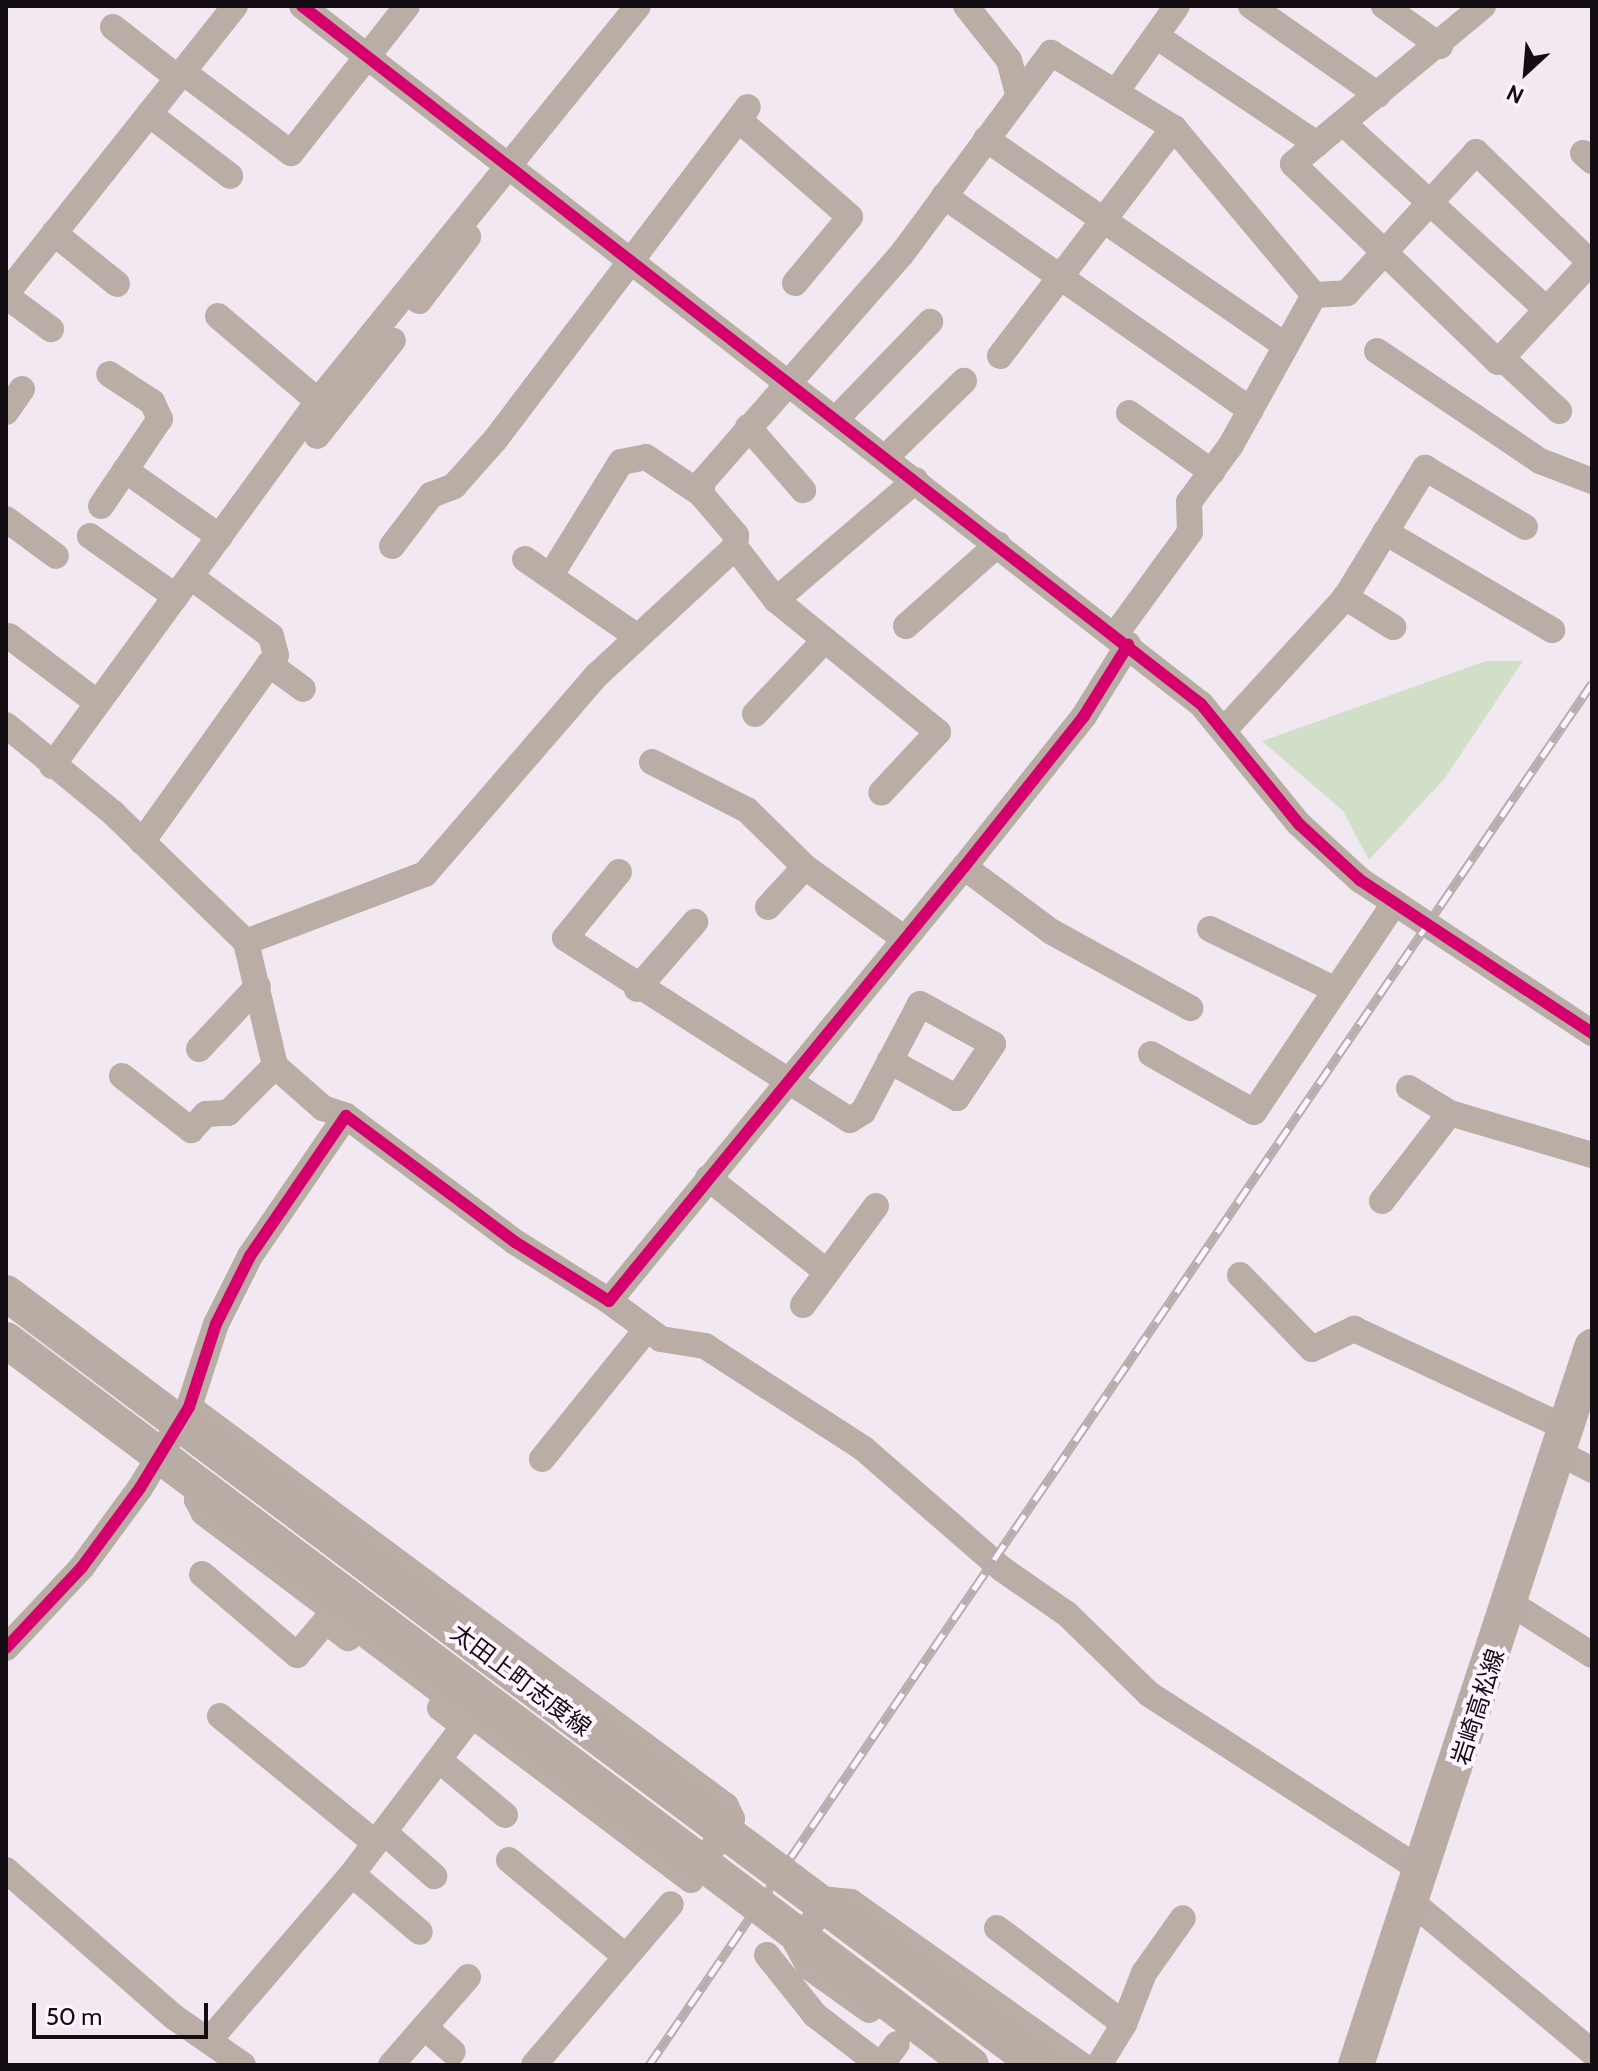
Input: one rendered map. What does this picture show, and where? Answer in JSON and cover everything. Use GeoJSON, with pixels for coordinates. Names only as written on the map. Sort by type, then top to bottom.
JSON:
{"type":"FeatureCollection","features":[{"type":"Feature","properties":{"kind":"main road","name":"太田上町志度線"},"geometry":{"type":"LineString","coordinates":[[6,1293],[176,1428],[491,1657],[1038,2065]]}},
{"type":"Feature","properties":{"kind":"main road","name":"太田上町志度線"},"geometry":{"type":"LineString","coordinates":[[6,1340],[176,1428],[202,1487],[954,2060]]}},
{"type":"Feature","properties":{"kind":"main road","name":"岩崎高松線"},"geometry":{"type":"LineString","coordinates":[[1356,2065],[1512,1604],[1574,1451],[1592,1347]]}},
{"type":"Feature","properties":{"kind":"street"},"geometry":{"type":"LineString","coordinates":[[51,329],[6,295],[235,6]]}},
{"type":"Feature","properties":{"kind":"street"},"geometry":{"type":"LineString","coordinates":[[302,6],[1121,640],[1225,729],[1299,824],[1394,904],[1592,1033]]}},
{"type":"Feature","properties":{"kind":"street"},"geometry":{"type":"LineString","coordinates":[[113,27],[291,153],[407,6]]}},
{"type":"Feature","properties":{"kind":"street"},"geometry":{"type":"LineString","coordinates":[[317,436],[638,6]]}},
{"type":"Feature","properties":{"kind":"street"},"geometry":{"type":"LineString","coordinates":[[966,6],[1009,60],[1018,94]]}},
{"type":"Feature","properties":{"kind":"street"},"geometry":{"type":"LineString","coordinates":[[1116,92],[1177,6]]}},
{"type":"Feature","properties":{"kind":"street"},"geometry":{"type":"LineString","coordinates":[[1251,6],[1378,95]]}},
{"type":"Feature","properties":{"kind":"street"},"geometry":{"type":"LineString","coordinates":[[1384,6],[1440,46]]}},
{"type":"Feature","properties":{"kind":"street"},"geometry":{"type":"LineString","coordinates":[[1314,295],[1347,293],[1381,256],[1430,203],[1476,152],[1590,261],[1498,362],[1381,256],[1293,164],[1440,46],[1483,6]]}},
{"type":"Feature","properties":{"kind":"street"},"geometry":{"type":"LineString","coordinates":[[1156,36],[1317,144]]}},
{"type":"Feature","properties":{"kind":"street"},"geometry":{"type":"LineString","coordinates":[[701,494],[703,481],[944,196],[1051,53],[1174,128],[1314,295]]}},
{"type":"Feature","properties":{"kind":"street"},"geometry":{"type":"LineString","coordinates":[[149,114],[230,176]]}},
{"type":"Feature","properties":{"kind":"street"},"geometry":{"type":"LineString","coordinates":[[392,546],[431,495],[454,486],[495,440],[629,259],[744,114],[850,217],[795,283]]}},
{"type":"Feature","properties":{"kind":"street"},"geometry":{"type":"LineString","coordinates":[[1343,123],[1546,309]]}},
{"type":"Feature","properties":{"kind":"street"},"geometry":{"type":"LineString","coordinates":[[1000,356],[1063,279],[1174,128]]}},
{"type":"Feature","properties":{"kind":"street"},"geometry":{"type":"LineString","coordinates":[[986,139],[1286,346]]}},
{"type":"Feature","properties":{"kind":"street"},"geometry":{"type":"LineString","coordinates":[[52,766],[318,401],[514,172]]}},
{"type":"Feature","properties":{"kind":"street"},"geometry":{"type":"LineString","coordinates":[[944,196],[1251,410]]}},
{"type":"Feature","properties":{"kind":"street"},"geometry":{"type":"LineString","coordinates":[[54,233],[117,284]]}},
{"type":"Feature","properties":{"kind":"street"},"geometry":{"type":"LineString","coordinates":[[609,1301],[1084,716],[1121,640],[1190,532],[1189,502],[1251,410],[1314,295]]}},
{"type":"Feature","properties":{"kind":"street"},"geometry":{"type":"LineString","coordinates":[[218,316],[318,401]]}},
{"type":"Feature","properties":{"kind":"street"},"geometry":{"type":"LineString","coordinates":[[837,418],[930,322]]}},
{"type":"Feature","properties":{"kind":"street"},"geometry":{"type":"LineString","coordinates":[[1377,351],[1527,453],[1592,481]]}},
{"type":"Feature","properties":{"kind":"street"},"geometry":{"type":"LineString","coordinates":[[1502,358],[1559,411]]}},
{"type":"Feature","properties":{"kind":"street"},"geometry":{"type":"LineString","coordinates":[[101,506],[160,419],[152,402],[109,374]]}},
{"type":"Feature","properties":{"kind":"street"},"geometry":{"type":"LineString","coordinates":[[886,457],[964,381]]}},
{"type":"Feature","properties":{"kind":"street"},"geometry":{"type":"LineString","coordinates":[[9,422],[22,389]]}},
{"type":"Feature","properties":{"kind":"street"},"geometry":{"type":"LineString","coordinates":[[1129,413],[1212,472]]}},
{"type":"Feature","properties":{"kind":"street"},"geometry":{"type":"LineString","coordinates":[[748,427],[803,490]]}},
{"type":"Feature","properties":{"kind":"street"},"geometry":{"type":"LineString","coordinates":[[551,575],[621,462],[646,457],[701,494],[736,535],[735,547],[776,600],[938,732],[881,793]]}},
{"type":"Feature","properties":{"kind":"street"},"geometry":{"type":"LineString","coordinates":[[1225,729],[1345,597],[1425,468],[1525,527]]}},
{"type":"Feature","properties":{"kind":"street"},"geometry":{"type":"LineString","coordinates":[[125,470],[220,537]]}},
{"type":"Feature","properties":{"kind":"street"},"geometry":{"type":"LineString","coordinates":[[776,600],[916,480]]}},
{"type":"Feature","properties":{"kind":"street"},"geometry":{"type":"LineString","coordinates":[[6,519],[56,556]]}},
{"type":"Feature","properties":{"kind":"street"},"geometry":{"type":"LineString","coordinates":[[1385,532],[1552,630]]}},
{"type":"Feature","properties":{"kind":"street"},"geometry":{"type":"LineString","coordinates":[[90,536],[271,636],[276,655],[142,842]]}},
{"type":"Feature","properties":{"kind":"street"},"geometry":{"type":"LineString","coordinates":[[906,626],[998,544]]}},
{"type":"Feature","properties":{"kind":"street"},"geometry":{"type":"LineString","coordinates":[[246,942],[425,874],[636,636],[735,547]]}},
{"type":"Feature","properties":{"kind":"street"},"geometry":{"type":"LineString","coordinates":[[525,559],[636,636]]}},
{"type":"Feature","properties":{"kind":"street"},"geometry":{"type":"LineString","coordinates":[[1345,597],[1393,627]]}},
{"type":"Feature","properties":{"kind":"street"},"geometry":{"type":"LineString","coordinates":[[9,636],[98,703]]}},
{"type":"Feature","properties":{"kind":"street"},"geometry":{"type":"LineString","coordinates":[[755,714],[825,640]]}},
{"type":"Feature","properties":{"kind":"street"},"geometry":{"type":"LineString","coordinates":[[269,664],[303,689]]}},
{"type":"Feature","properties":{"kind":"street"},"geometry":{"type":"LineString","coordinates":[[6,725],[142,842],[246,942],[275,1066],[323,1108],[346,1116],[515,1242],[609,1301],[647,1329],[705,1346],[864,1449],[1002,1569],[1067,1614],[1149,1694],[1418,1888],[1592,2052]]}},
{"type":"Feature","properties":{"kind":"street"},"geometry":{"type":"LineString","coordinates":[[652,762],[747,810],[805,867],[902,937]]}},
{"type":"Feature","properties":{"kind":"street"},"geometry":{"type":"LineString","coordinates":[[768,907],[805,867]]}},
{"type":"Feature","properties":{"kind":"street"},"geometry":{"type":"LineString","coordinates":[[964,867],[1052,932],[1190,1008]]}},
{"type":"Feature","properties":{"kind":"street"},"geometry":{"type":"LineString","coordinates":[[619,872],[565,938],[637,989],[696,1018],[785,1082],[850,1120],[863,1112],[890,1061]]}},
{"type":"Feature","properties":{"kind":"street"},"geometry":{"type":"LineString","coordinates":[[1151,1054],[1254,1112],[1394,904]]}},
{"type":"Feature","properties":{"kind":"street"},"geometry":{"type":"LineString","coordinates":[[637,989],[695,922]]}},
{"type":"Feature","properties":{"kind":"street"},"geometry":{"type":"LineString","coordinates":[[1210,929],[1336,990]]}},
{"type":"Feature","properties":{"kind":"street"},"geometry":{"type":"LineString","coordinates":[[199,1049],[258,986]]}},
{"type":"Feature","properties":{"kind":"street"},"geometry":{"type":"LineString","coordinates":[[122,1076],[191,1130],[206,1114],[228,1113],[275,1066]]}},
{"type":"Feature","properties":{"kind":"street"},"geometry":{"type":"LineString","coordinates":[[1409,1088],[1450,1113],[1592,1155]]}},
{"type":"Feature","properties":{"kind":"street"},"geometry":{"type":"LineString","coordinates":[[1382,1201],[1450,1113]]}},
{"type":"Feature","properties":{"kind":"street"},"geometry":{"type":"LineString","coordinates":[[6,1648],[111,1530],[176,1428],[216,1324],[250,1256],[346,1116]]}},
{"type":"Feature","properties":{"kind":"street"},"geometry":{"type":"LineString","coordinates":[[708,1178],[827,1272]]}},
{"type":"Feature","properties":{"kind":"street"},"geometry":{"type":"LineString","coordinates":[[803,1305],[876,1206]]}},
{"type":"Feature","properties":{"kind":"street"},"geometry":{"type":"LineString","coordinates":[[1240,1275],[1312,1349],[1354,1329],[1574,1451]]}},
{"type":"Feature","properties":{"kind":"street"},"geometry":{"type":"LineString","coordinates":[[542,1459],[647,1329]]}},
{"type":"Feature","properties":{"kind":"street"},"geometry":{"type":"LineString","coordinates":[[176,1428],[726,1806],[732,1819],[691,1880],[204,1513],[197,1500],[202,1487]]}},
{"type":"Feature","properties":{"kind":"street"},"geometry":{"type":"LineString","coordinates":[[202,1574],[297,1655],[326,1621],[464,1726],[352,1874],[211,2038]]}},
{"type":"Feature","properties":{"kind":"street"},"geometry":{"type":"LineString","coordinates":[[1512,1604],[1592,1655]]}},
{"type":"Feature","properties":{"kind":"street"},"geometry":{"type":"LineString","coordinates":[[220,1716],[379,1838],[434,1876]]}},
{"type":"Feature","properties":{"kind":"street"},"geometry":{"type":"LineString","coordinates":[[439,1760],[505,1815]]}},
{"type":"Feature","properties":{"kind":"street"},"geometry":{"type":"LineString","coordinates":[[509,1860],[625,1956]]}},
{"type":"Feature","properties":{"kind":"street"},"geometry":{"type":"LineString","coordinates":[[6,1870],[174,2017],[211,2038],[243,2065]]}},
{"type":"Feature","properties":{"kind":"street"},"geometry":{"type":"LineString","coordinates":[[352,1874],[420,1932]]}},
{"type":"Feature","properties":{"kind":"street"},"geometry":{"type":"LineString","coordinates":[[954,2060],[809,1967],[796,1943],[830,1900],[851,1902],[945,1981],[1081,2065]]}},
{"type":"Feature","properties":{"kind":"street"},"geometry":{"type":"LineString","coordinates":[[534,2065],[671,1904]]}},
{"type":"Feature","properties":{"kind":"street"},"geometry":{"type":"LineString","coordinates":[[1099,2065],[1124,2024],[1144,1973],[1183,1918]]}},
{"type":"Feature","properties":{"kind":"street"},"geometry":{"type":"LineString","coordinates":[[997,1928],[1124,2024]]}},
{"type":"Feature","properties":{"kind":"street"},"geometry":{"type":"LineString","coordinates":[[767,1955],[815,2015],[881,2065],[897,2044]]}},
{"type":"Feature","properties":{"kind":"street"},"geometry":{"type":"LineString","coordinates":[[391,2065],[468,1977]]}},
{"type":"Feature","properties":{"kind":"street"},"geometry":{"type":"LineString","coordinates":[[424,2027],[453,2052]]}},
{"type":"Feature","properties":{"kind":"green space"},"geometry":{"type":"Polygon","coordinates":[[[1486,661],[1523,661],[1445,778],[1369,860],[1343,811],[1262,741],[1486,661]]]}},
{"type":"Feature","properties":{"kind":"railway"},"geometry":{"type":"LineString","coordinates":[[649,2065],[1592,683]]}},
{"type":"Feature","properties":{"kind":"cycle path"},"geometry":{"type":"LineString","coordinates":[[302,6],[1201,704],[1299,824],[1360,880],[1592,1033]]}},
{"type":"Feature","properties":{"kind":"cycle path"},"geometry":{"type":"LineString","coordinates":[[6,1648],[82,1567],[140,1488],[189,1407],[216,1324],[250,1256],[346,1116],[515,1242],[609,1301],[1084,716],[1128,645]]}}]}
